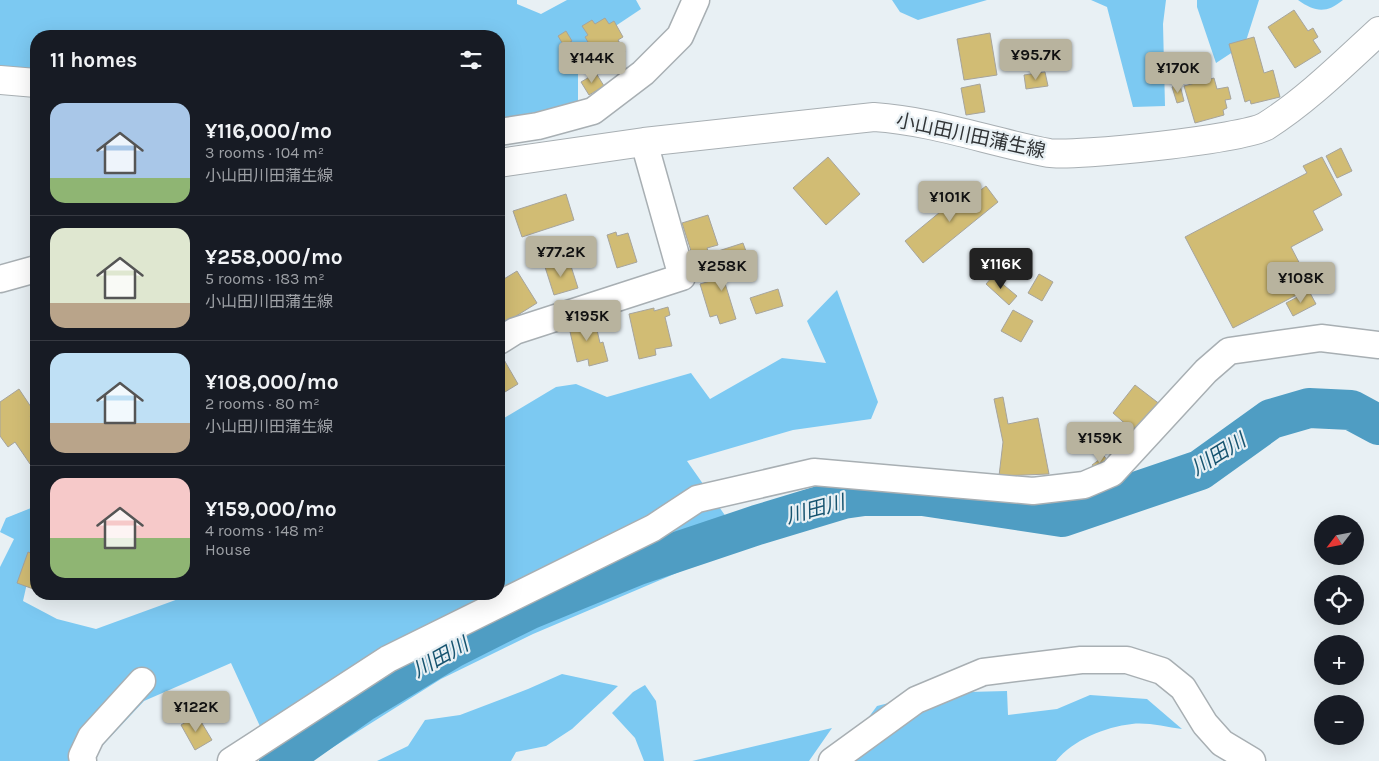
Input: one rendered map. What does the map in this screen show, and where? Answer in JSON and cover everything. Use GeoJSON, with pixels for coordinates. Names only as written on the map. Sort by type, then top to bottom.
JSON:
{"type":"FeatureCollection","features":[{"type":"Feature","properties":{"kind":"main road","name":"小山田川田蒲生線"},"geometry":{"type":"LineString","coordinates":[[505,162],[644,142],[874,117],[904,119],[1050,153],[1086,153],[1237,135],[1264,127],[1304,98],[1379,31]]}},
{"type":"Feature","properties":{"kind":"main road"},"geometry":{"type":"LineString","coordinates":[[0,80],[30,82]]}},
{"type":"Feature","properties":{"kind":"street"},"geometry":{"type":"LineString","coordinates":[[505,131],[538,126],[593,111],[643,73],[680,36],[696,0]]}},
{"type":"Feature","properties":{"kind":"street"},"geometry":{"type":"LineString","coordinates":[[505,336],[514,331],[682,277],[644,142]]}},
{"type":"Feature","properties":{"kind":"street"},"geometry":{"type":"LineString","coordinates":[[0,279],[30,271]]}},
{"type":"Feature","properties":{"kind":"street"},"geometry":{"type":"LineString","coordinates":[[231,761],[388,659],[653,528],[697,499],[814,472],[1033,491],[1084,485],[1112,473],[1206,371],[1229,351],[1321,338],[1379,344]]}},
{"type":"Feature","properties":{"kind":"street"},"geometry":{"type":"LineString","coordinates":[[832,761],[916,700],[983,672],[1080,660],[1127,660],[1162,671],[1183,688],[1205,724],[1222,743],[1252,761]]}},
{"type":"Feature","properties":{"kind":"street"},"geometry":{"type":"LineString","coordinates":[[83,761],[82,756],[92,737],[142,681]]}},
{"type":"Feature","properties":{"kind":"shaded area"},"geometry":{"type":"Polygon","coordinates":[[[0,0],[517,0],[517,4],[541,14],[567,0],[636,0],[641,9],[578,51],[578,102],[505,120],[505,30],[30,30],[30,69],[0,67],[0,0]]]}},
{"type":"Feature","properties":{"kind":"shaded area"},"geometry":{"type":"Polygon","coordinates":[[[892,0],[987,0],[918,20],[900,12],[892,0]]]}},
{"type":"Feature","properties":{"kind":"shaded area"},"geometry":{"type":"Polygon","coordinates":[[[1091,0],[1166,0],[1163,24],[1165,106],[1133,107],[1107,7],[1091,0]]]}},
{"type":"Feature","properties":{"kind":"shaded area"},"geometry":{"type":"Polygon","coordinates":[[[1197,0],[1259,0],[1245,44],[1216,63],[1197,7],[1197,0]]]}},
{"type":"Feature","properties":{"kind":"shaded area"},"geometry":{"type":"Polygon","coordinates":[[[1298,0],[1343,0],[1331,8],[1320,10],[1298,0]]]}},
{"type":"Feature","properties":{"kind":"shaded area"},"geometry":{"type":"Polygon","coordinates":[[[837,290],[878,402],[871,419],[793,430],[687,461],[745,544],[533,634],[441,679],[311,761],[300,761],[270,748],[231,663],[144,701],[101,747],[95,761],[0,761],[0,567],[14,539],[0,532],[6,518],[30,508],[30,570],[23,601],[57,619],[96,629],[176,600],[505,600],[505,417],[556,387],[576,384],[607,397],[691,373],[710,399],[782,358],[826,363],[807,321],[837,290]]]}},
{"type":"Feature","properties":{"kind":"shaded area"},"geometry":{"type":"Polygon","coordinates":[[[562,674],[618,686],[572,729],[546,746],[516,752],[511,761],[377,761],[408,746],[425,720],[460,715],[562,674]]]}},
{"type":"Feature","properties":{"kind":"shaded area"},"geometry":{"type":"Polygon","coordinates":[[[645,685],[656,701],[664,761],[644,761],[635,738],[612,713],[633,692],[645,685]]]}},
{"type":"Feature","properties":{"kind":"shaded area"},"geometry":{"type":"Polygon","coordinates":[[[1007,691],[1008,715],[1057,709],[1090,695],[1147,699],[1182,729],[1150,724],[1111,728],[1080,741],[1056,761],[836,761],[877,706],[928,693],[1007,691]]]}},
{"type":"Feature","properties":{"kind":"shaded area"},"geometry":{"type":"Polygon","coordinates":[[[832,728],[809,761],[692,761],[832,728]]]}},
{"type":"Feature","properties":{"kind":"building"},"geometry":{"type":"Polygon","coordinates":[[[1294,10],[1308,31],[1313,28],[1318,37],[1313,40],[1321,52],[1295,68],[1268,27],[1294,10]]]}},
{"type":"Feature","properties":{"kind":"building"},"geometry":{"type":"Polygon","coordinates":[[[605,18],[609,24],[614,21],[623,37],[618,40],[625,52],[602,66],[585,37],[588,35],[582,26],[592,20],[595,24],[605,18]]]}},
{"type":"Feature","properties":{"kind":"building"},"geometry":{"type":"Polygon","coordinates":[[[566,31],[572,41],[564,46],[558,36],[566,31]]]}},
{"type":"Feature","properties":{"kind":"building"},"geometry":{"type":"Polygon","coordinates":[[[990,33],[997,75],[964,80],[957,39],[990,33]]]}},
{"type":"Feature","properties":{"kind":"building"},"geometry":{"type":"Polygon","coordinates":[[[1254,37],[1264,73],[1273,70],[1280,97],[1251,104],[1250,100],[1245,102],[1229,44],[1254,37]]]}},
{"type":"Feature","properties":{"kind":"building"},"geometry":{"type":"Polygon","coordinates":[[[1045,72],[1048,86],[1026,89],[1024,75],[1045,72]]]}},
{"type":"Feature","properties":{"kind":"building"},"geometry":{"type":"Polygon","coordinates":[[[596,73],[604,86],[589,95],[581,82],[596,73]]]}},
{"type":"Feature","properties":{"kind":"building"},"geometry":{"type":"Polygon","coordinates":[[[1214,78],[1217,89],[1228,87],[1231,99],[1225,100],[1227,108],[1223,110],[1224,115],[1195,123],[1184,86],[1214,78]]]}},
{"type":"Feature","properties":{"kind":"building"},"geometry":{"type":"Polygon","coordinates":[[[980,84],[985,112],[966,115],[961,88],[980,84]]]}},
{"type":"Feature","properties":{"kind":"building"},"geometry":{"type":"Polygon","coordinates":[[[1180,85],[1184,101],[1177,103],[1172,87],[1180,85]]]}},
{"type":"Feature","properties":{"kind":"building"},"geometry":{"type":"Polygon","coordinates":[[[1341,148],[1352,171],[1337,178],[1326,156],[1341,148]]]}},
{"type":"Feature","properties":{"kind":"building"},"geometry":{"type":"Polygon","coordinates":[[[828,157],[860,194],[826,225],[793,188],[828,157]]]}},
{"type":"Feature","properties":{"kind":"building"},"geometry":{"type":"Polygon","coordinates":[[[1322,157],[1342,195],[1313,211],[1323,230],[1291,247],[1312,287],[1233,328],[1185,237],[1307,173],[1303,166],[1322,157]]]}},
{"type":"Feature","properties":{"kind":"building"},"geometry":{"type":"Polygon","coordinates":[[[986,186],[998,202],[923,263],[905,241],[963,193],[969,199],[986,186]]]}},
{"type":"Feature","properties":{"kind":"building"},"geometry":{"type":"Polygon","coordinates":[[[566,194],[574,220],[522,237],[513,211],[566,194]]]}},
{"type":"Feature","properties":{"kind":"building"},"geometry":{"type":"Polygon","coordinates":[[[708,215],[718,245],[707,248],[709,254],[743,243],[747,254],[693,270],[687,252],[691,251],[682,223],[708,215]]]}},
{"type":"Feature","properties":{"kind":"building"},"geometry":{"type":"Polygon","coordinates":[[[616,232],[617,236],[628,233],[637,262],[617,268],[607,235],[616,232]]]}},
{"type":"Feature","properties":{"kind":"building"},"geometry":{"type":"Polygon","coordinates":[[[569,260],[578,288],[554,295],[545,267],[569,260]]]}},
{"type":"Feature","properties":{"kind":"building"},"geometry":{"type":"Polygon","coordinates":[[[745,260],[749,273],[724,280],[736,319],[720,324],[717,315],[710,317],[700,284],[717,279],[714,269],[745,260]]]}},
{"type":"Feature","properties":{"kind":"building"},"geometry":{"type":"Polygon","coordinates":[[[517,271],[537,303],[505,323],[505,278],[517,271]]]}},
{"type":"Feature","properties":{"kind":"building"},"geometry":{"type":"Polygon","coordinates":[[[1039,274],[1053,282],[1042,301],[1028,293],[1039,274]]]}},
{"type":"Feature","properties":{"kind":"building"},"geometry":{"type":"Polygon","coordinates":[[[993,276],[1017,296],[1009,305],[986,284],[993,276]]]}},
{"type":"Feature","properties":{"kind":"building"},"geometry":{"type":"Polygon","coordinates":[[[778,289],[783,306],[756,314],[750,298],[778,289]]]}},
{"type":"Feature","properties":{"kind":"building"},"geometry":{"type":"Polygon","coordinates":[[[1309,291],[1316,304],[1293,316],[1286,303],[1309,291]]]}},
{"type":"Feature","properties":{"kind":"building"},"geometry":{"type":"Polygon","coordinates":[[[668,307],[670,315],[665,317],[672,346],[655,349],[656,355],[639,359],[629,314],[668,307]]]}},
{"type":"Feature","properties":{"kind":"building"},"geometry":{"type":"Polygon","coordinates":[[[1013,310],[1033,321],[1021,342],[1001,331],[1013,310]]]}},
{"type":"Feature","properties":{"kind":"building"},"geometry":{"type":"Polygon","coordinates":[[[594,317],[600,343],[603,342],[608,361],[589,366],[588,359],[577,362],[568,323],[594,317]]]}},
{"type":"Feature","properties":{"kind":"building"},"geometry":{"type":"Polygon","coordinates":[[[505,361],[518,384],[505,392],[505,361]]]}},
{"type":"Feature","properties":{"kind":"building"},"geometry":{"type":"Polygon","coordinates":[[[1135,385],[1161,405],[1137,434],[1113,413],[1135,385]]]}},
{"type":"Feature","properties":{"kind":"building"},"geometry":{"type":"Polygon","coordinates":[[[19,389],[30,406],[30,464],[15,442],[8,447],[0,436],[0,402],[19,389]]]}},
{"type":"Feature","properties":{"kind":"building"},"geometry":{"type":"Polygon","coordinates":[[[1003,397],[1008,424],[1038,418],[1049,474],[999,476],[1003,442],[994,399],[1003,397]]]}},
{"type":"Feature","properties":{"kind":"building"},"geometry":{"type":"Polygon","coordinates":[[[1104,456],[1109,462],[1096,472],[1092,465],[1104,456]]]}},
{"type":"Feature","properties":{"kind":"building"},"geometry":{"type":"Polygon","coordinates":[[[28,552],[30,553],[30,588],[17,583],[28,552]]]}},
{"type":"Feature","properties":{"kind":"building"},"geometry":{"type":"Polygon","coordinates":[[[197,715],[212,740],[195,750],[181,725],[197,715]]]}},
{"type":"Feature","properties":{"kind":"waterway","name":"川田川"},"geometry":{"type":"LineString","coordinates":[[279,761],[364,701],[452,648],[528,610],[638,565],[757,525],[843,499],[864,496],[923,496],[1062,517],[1200,470],[1271,419],[1309,408],[1351,410],[1379,425]]}}]}
